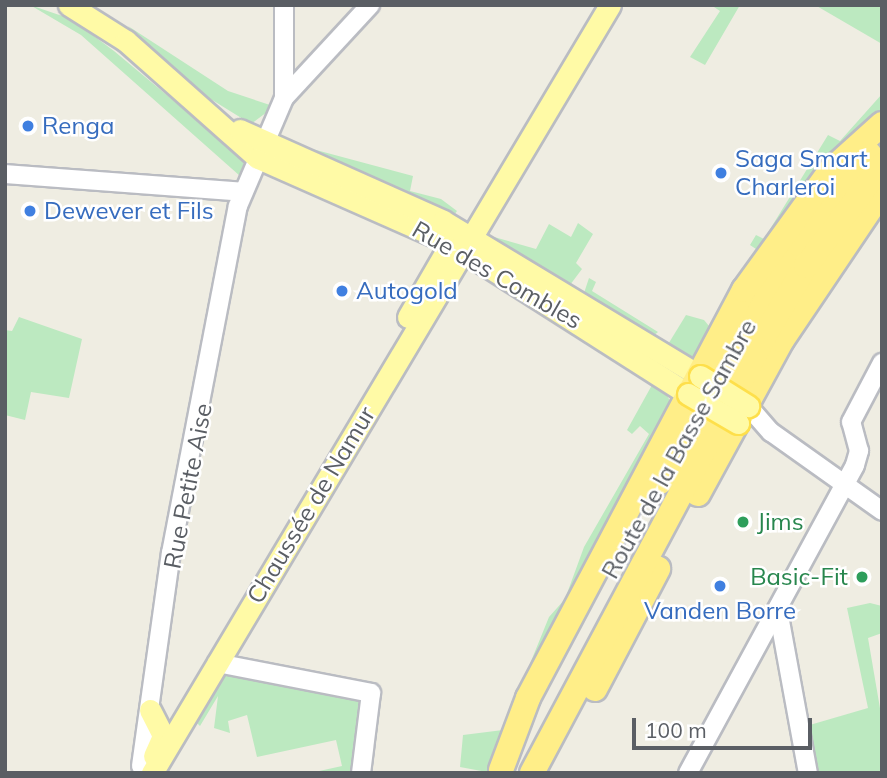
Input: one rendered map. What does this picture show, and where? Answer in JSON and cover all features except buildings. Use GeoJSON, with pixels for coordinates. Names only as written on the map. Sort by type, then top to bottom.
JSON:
{"type":"FeatureCollection","features":[{"type":"Feature","properties":{"kind":"highway"},"geometry":{"type":"LineString","coordinates":[[500,771],[528,698],[694,385],[780,235],[831,171],[882,124]]}},
{"type":"Feature","properties":{"kind":"highway","name":"Route de la Basse Sambre"},"geometry":{"type":"LineString","coordinates":[[500,771],[750,319],[798,244],[882,141]]}},
{"type":"Feature","properties":{"kind":"highway","name":"Route de la Basse Sambre"},"geometry":{"type":"LineString","coordinates":[[532,773],[769,328],[806,265],[882,165]]}},
{"type":"Feature","properties":{"kind":"highway"},"geometry":{"type":"LineString","coordinates":[[550,773],[782,340],[882,192]]}},
{"type":"Feature","properties":{"kind":"highway"},"geometry":{"type":"LineString","coordinates":[[544,773],[560,723]]}},
{"type":"Feature","properties":{"kind":"main road","name":"Rue des Combles"},"geometry":{"type":"LineString","coordinates":[[69,5],[126,41],[188,101],[261,150],[461,240],[743,414]]}},
{"type":"Feature","properties":{"kind":"main road"},"geometry":{"type":"LineString","coordinates":[[461,240],[594,5]]}},
{"type":"Feature","properties":{"kind":"main road"},"geometry":{"type":"LineString","coordinates":[[461,240],[610,5]]}},
{"type":"Feature","properties":{"kind":"main road","name":"Chaussée de Namur"},"geometry":{"type":"LineString","coordinates":[[143,771],[161,732],[417,301],[461,240]]}},
{"type":"Feature","properties":{"kind":"main road","name":"Chaussée de Namur"},"geometry":{"type":"LineString","coordinates":[[143,771],[218,663],[369,408],[461,240]]}},
{"type":"Feature","properties":{"kind":"main road"},"geometry":{"type":"LineString","coordinates":[[369,408],[417,301]]}},
{"type":"Feature","properties":{"kind":"main road"},"geometry":{"type":"LineString","coordinates":[[150,710],[161,732]]}},
{"type":"Feature","properties":{"kind":"street"},"geometry":{"type":"LineString","coordinates":[[284,5],[284,98]]}},
{"type":"Feature","properties":{"kind":"street"},"geometry":{"type":"LineString","coordinates":[[284,98],[370,5]]}},
{"type":"Feature","properties":{"kind":"street","name":"Rue Petite Aise"},"geometry":{"type":"LineString","coordinates":[[143,771],[175,531],[241,200],[284,98]]}},
{"type":"Feature","properties":{"kind":"street"},"geometry":{"type":"LineString","coordinates":[[5,174],[241,200]]}},
{"type":"Feature","properties":{"kind":"street"},"geometry":{"type":"LineString","coordinates":[[808,773],[778,610],[779,596],[846,482],[859,451],[851,422],[882,363]]}},
{"type":"Feature","properties":{"kind":"street"},"geometry":{"type":"LineString","coordinates":[[743,414],[846,482],[882,511]]}},
{"type":"Feature","properties":{"kind":"street"},"geometry":{"type":"LineString","coordinates":[[688,773],[778,610]]}},
{"type":"Feature","properties":{"kind":"street"},"geometry":{"type":"LineString","coordinates":[[218,663],[366,690],[372,699],[361,773]]}},
{"type":"Feature","properties":{"kind":"green space"},"geometry":{"type":"Polygon","coordinates":[[[30,5],[71,19],[114,51],[235,152],[244,162],[240,176],[81,35],[30,5]]]}},
{"type":"Feature","properties":{"kind":"green space"},"geometry":{"type":"Polygon","coordinates":[[[711,5],[740,5],[705,65],[690,57],[720,11],[711,5]]]}},
{"type":"Feature","properties":{"kind":"green space"},"geometry":{"type":"Polygon","coordinates":[[[815,5],[882,5],[882,44],[815,5]]]}},
{"type":"Feature","properties":{"kind":"green space"},"geometry":{"type":"Polygon","coordinates":[[[128,26],[228,91],[270,105],[267,112],[251,124],[183,82],[128,26]]]}},
{"type":"Feature","properties":{"kind":"green space"},"geometry":{"type":"Polygon","coordinates":[[[882,94],[882,112],[759,251],[750,245],[756,235],[764,239],[828,135],[840,141],[882,94]]]}},
{"type":"Feature","properties":{"kind":"green space"},"geometry":{"type":"Polygon","coordinates":[[[290,143],[413,176],[410,191],[441,199],[457,211],[452,218],[290,143]]]}},
{"type":"Feature","properties":{"kind":"green space"},"geometry":{"type":"Polygon","coordinates":[[[578,223],[593,234],[576,263],[582,269],[570,285],[487,235],[536,249],[549,224],[571,237],[578,223]]]}},
{"type":"Feature","properties":{"kind":"green space"},"geometry":{"type":"Polygon","coordinates":[[[589,278],[596,282],[592,291],[658,332],[653,336],[584,293],[589,278]]]}},
{"type":"Feature","properties":{"kind":"green space"},"geometry":{"type":"Polygon","coordinates":[[[686,315],[704,320],[714,332],[694,358],[667,346],[686,315]]]}},
{"type":"Feature","properties":{"kind":"green space"},"geometry":{"type":"Polygon","coordinates":[[[19,317],[82,339],[69,398],[31,392],[25,420],[5,415],[5,330],[12,331],[19,317]]]}},
{"type":"Feature","properties":{"kind":"green space"},"geometry":{"type":"Polygon","coordinates":[[[652,385],[663,388],[675,410],[492,773],[460,767],[463,735],[503,730],[549,617],[565,599],[584,547],[649,434],[640,426],[632,434],[627,430],[652,385]]]}},
{"type":"Feature","properties":{"kind":"green space"},"geometry":{"type":"Polygon","coordinates":[[[870,603],[882,606],[882,633],[868,638],[882,720],[882,773],[803,773],[796,729],[868,708],[847,608],[870,603]]]}},
{"type":"Feature","properties":{"kind":"green space"},"geometry":{"type":"Polygon","coordinates":[[[224,667],[364,696],[354,773],[310,773],[342,766],[336,740],[257,757],[247,715],[228,721],[230,733],[214,728],[218,696],[200,726],[194,720],[224,667]]]}},
{"type":"Feature","properties":{"kind":"place","name":"Renga"},"geometry":{"type":"Point","coordinates":[28,126]}},
{"type":"Feature","properties":{"kind":"place","name":"Saga Smart Charleroi"},"geometry":{"type":"Point","coordinates":[721,173]}},
{"type":"Feature","properties":{"kind":"place","name":"Dewever et Fils"},"geometry":{"type":"Point","coordinates":[30,211]}},
{"type":"Feature","properties":{"kind":"place","name":"Autogold"},"geometry":{"type":"Point","coordinates":[342,291]}},
{"type":"Feature","properties":{"kind":"place","name":"Jims"},"geometry":{"type":"Point","coordinates":[743,522]}},
{"type":"Feature","properties":{"kind":"place","name":"Basic-Fit"},"geometry":{"type":"Point","coordinates":[862,577]}},
{"type":"Feature","properties":{"kind":"place","name":"Vanden Borre"},"geometry":{"type":"Point","coordinates":[720,586]}}]}
